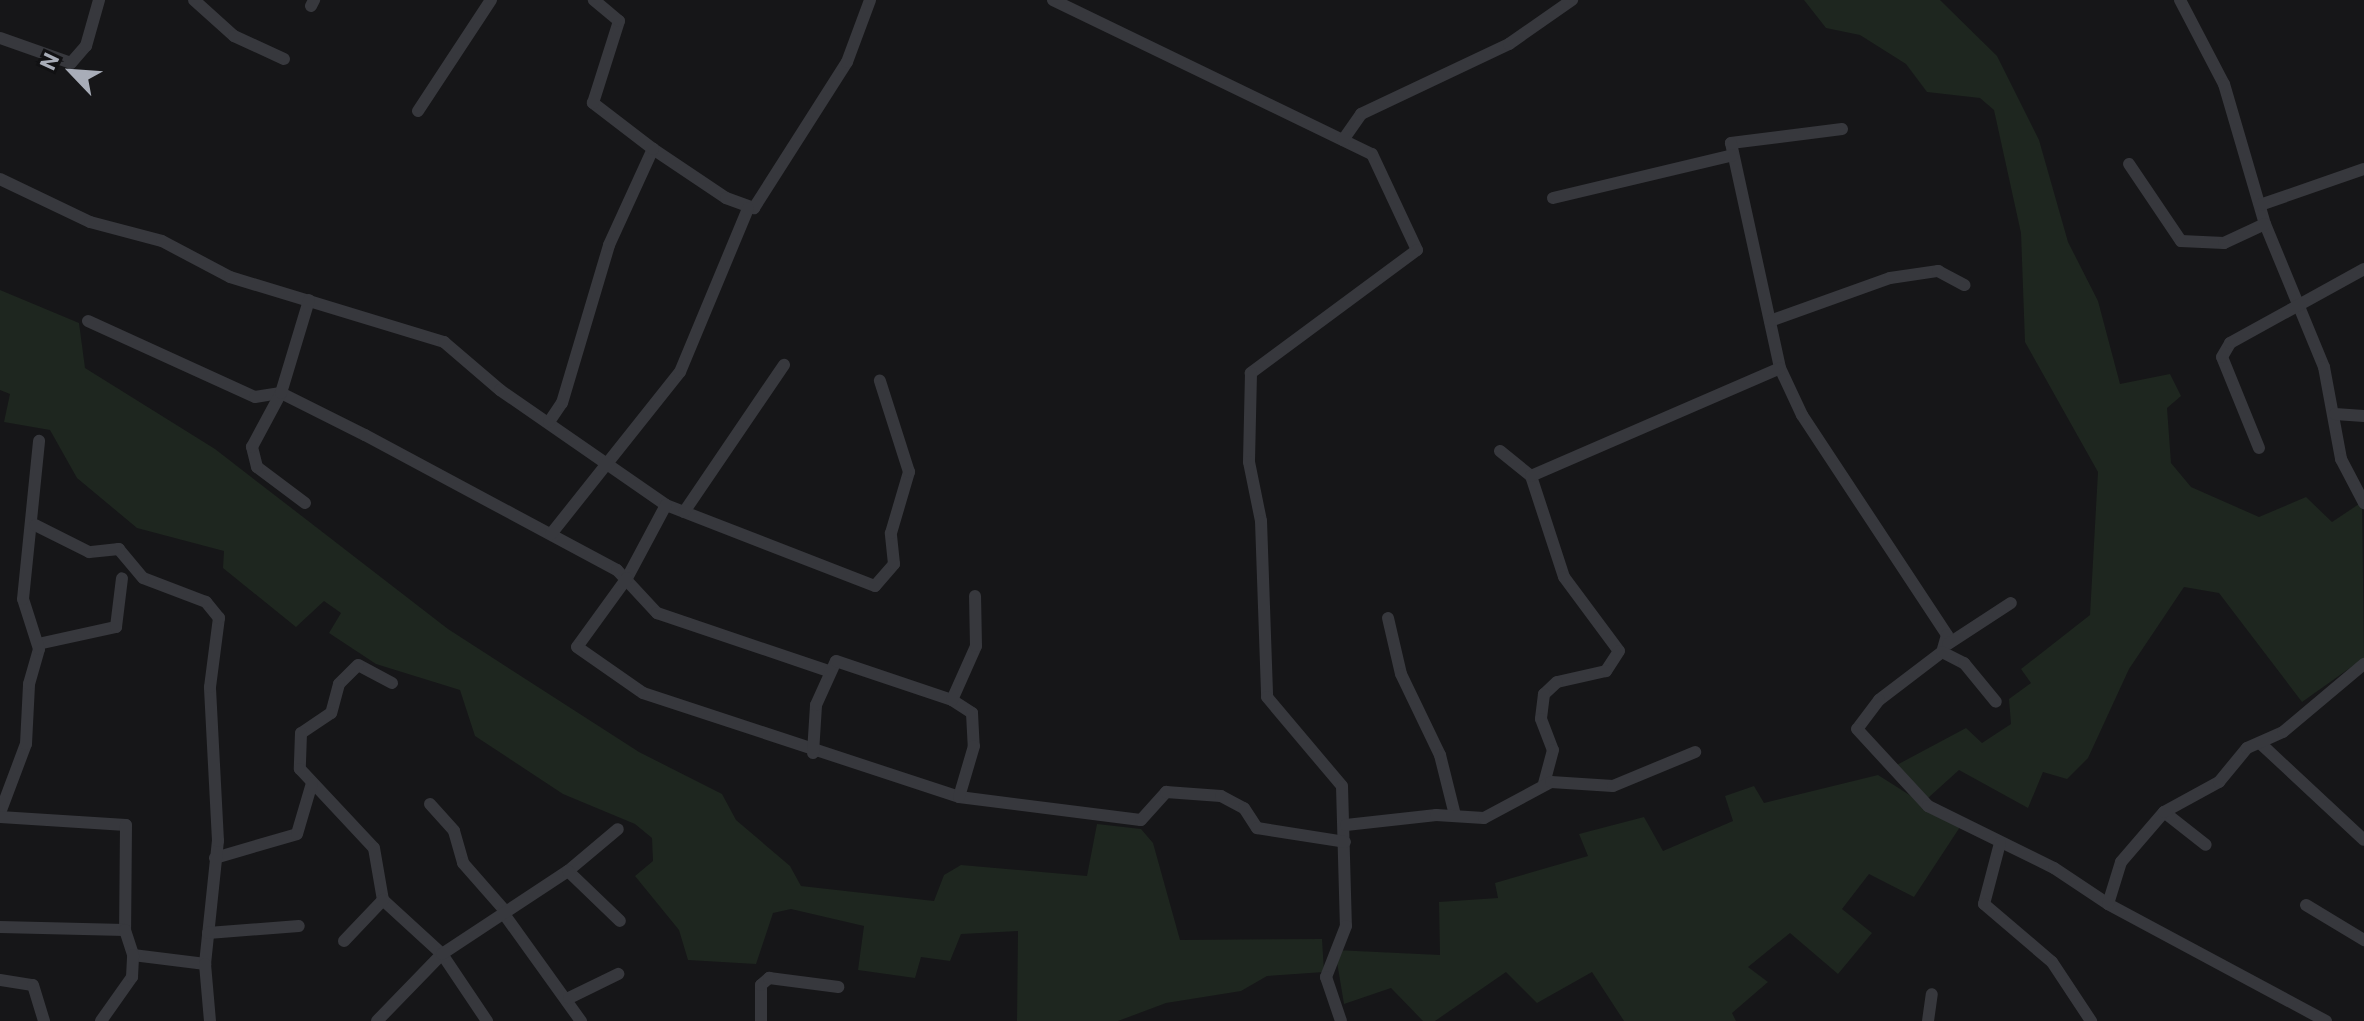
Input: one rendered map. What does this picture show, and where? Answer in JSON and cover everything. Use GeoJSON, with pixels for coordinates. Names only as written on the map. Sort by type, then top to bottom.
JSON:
{"type":"FeatureCollection","features":[{"type":"Feature","properties":{"kind":"street"},"geometry":{"type":"LineString","coordinates":[[0,38],[71,63],[86,46],[99,0]]}},
{"type":"Feature","properties":{"kind":"street"},"geometry":{"type":"LineString","coordinates":[[194,0],[234,36],[284,59]]}},
{"type":"Feature","properties":{"kind":"street"},"geometry":{"type":"LineString","coordinates":[[418,111],[491,0]]}},
{"type":"Feature","properties":{"kind":"street"},"geometry":{"type":"LineString","coordinates":[[594,0],[619,21],[593,103],[653,149],[748,209]]}},
{"type":"Feature","properties":{"kind":"street"},"geometry":{"type":"LineString","coordinates":[[551,534],[604,461],[646,421],[680,372],[748,209],[777,183],[847,62],[870,0]]}},
{"type":"Feature","properties":{"kind":"street"},"geometry":{"type":"LineString","coordinates":[[1053,0],[1372,154],[1417,250],[1251,373],[1249,462],[1261,521],[1267,697],[1337,775],[1346,825],[1340,894],[1346,926],[1326,977],[1341,1021]]}},
{"type":"Feature","properties":{"kind":"street"},"geometry":{"type":"LineString","coordinates":[[1343,140],[1361,114],[1509,44],[1572,0]]}},
{"type":"Feature","properties":{"kind":"street"},"geometry":{"type":"LineString","coordinates":[[2180,0],[2224,84],[2265,224],[2300,310],[2335,414],[2341,459],[2364,503]]}},
{"type":"Feature","properties":{"kind":"street"},"geometry":{"type":"LineString","coordinates":[[1842,129],[1731,143],[1780,368],[1802,415],[1945,648],[1964,663],[1996,702]]}},
{"type":"Feature","properties":{"kind":"street"},"geometry":{"type":"LineString","coordinates":[[549,422],[562,403],[609,245],[653,149]]}},
{"type":"Feature","properties":{"kind":"street"},"geometry":{"type":"LineString","coordinates":[[1553,198],[1733,155]]}},
{"type":"Feature","properties":{"kind":"street"},"geometry":{"type":"LineString","coordinates":[[2129,164],[2181,241],[2224,243],[2265,224]]}},
{"type":"Feature","properties":{"kind":"street"},"geometry":{"type":"LineString","coordinates":[[2260,205],[2364,169]]}},
{"type":"Feature","properties":{"kind":"street"},"geometry":{"type":"LineString","coordinates":[[0,179],[90,222],[162,241],[230,277],[444,342],[666,505],[860,581],[884,582],[894,564],[891,533],[909,472],[880,381]]}},
{"type":"Feature","properties":{"kind":"street"},"geometry":{"type":"LineString","coordinates":[[2259,448],[2222,357],[2230,343],[2300,310],[2364,269]]}},
{"type":"Feature","properties":{"kind":"street"},"geometry":{"type":"LineString","coordinates":[[1770,321],[1890,278],[1938,271],[1964,285]]}},
{"type":"Feature","properties":{"kind":"street"},"geometry":{"type":"LineString","coordinates":[[305,503],[252,457],[258,431],[281,393],[309,300]]}},
{"type":"Feature","properties":{"kind":"street"},"geometry":{"type":"LineString","coordinates":[[88,321],[255,397],[281,393],[551,534],[627,578],[657,613],[828,671],[847,662],[952,700],[972,713],[974,746],[959,797]]}},
{"type":"Feature","properties":{"kind":"street"},"geometry":{"type":"LineString","coordinates":[[684,512],[784,365]]}},
{"type":"Feature","properties":{"kind":"street"},"geometry":{"type":"LineString","coordinates":[[1531,476],[1780,368]]}},
{"type":"Feature","properties":{"kind":"street"},"geometry":{"type":"LineString","coordinates":[[2335,414],[2364,416]]}},
{"type":"Feature","properties":{"kind":"street"},"geometry":{"type":"LineString","coordinates":[[39,441],[30,478],[35,525],[23,599],[38,644],[26,744],[0,815],[126,825],[125,930],[133,955],[132,977],[101,1021]]}},
{"type":"Feature","properties":{"kind":"street"},"geometry":{"type":"LineString","coordinates":[[1500,451],[1531,476],[1564,577],[1619,651],[1606,671],[1557,682],[1544,694],[1541,719],[1553,750],[1544,784]]}},
{"type":"Feature","properties":{"kind":"street"},"geometry":{"type":"LineString","coordinates":[[666,505],[627,578],[579,638],[582,657],[643,693],[813,753],[959,797],[1141,820],[1166,792],[1221,796],[1244,808],[1257,828],[1345,842]]}},
{"type":"Feature","properties":{"kind":"street"},"geometry":{"type":"LineString","coordinates":[[35,525],[89,552],[119,549],[143,578],[206,602],[219,618],[210,687],[215,858],[205,964],[210,1021]]}},
{"type":"Feature","properties":{"kind":"street"},"geometry":{"type":"LineString","coordinates":[[38,644],[116,627],[122,578]]}},
{"type":"Feature","properties":{"kind":"street"},"geometry":{"type":"LineString","coordinates":[[952,700],[976,646],[975,596]]}},
{"type":"Feature","properties":{"kind":"street"},"geometry":{"type":"LineString","coordinates":[[2011,603],[1945,648],[1879,700],[1857,729],[1928,806],[2326,1021]]}},
{"type":"Feature","properties":{"kind":"street"},"geometry":{"type":"LineString","coordinates":[[1388,618],[1401,674],[1440,755],[1455,815]]}},
{"type":"Feature","properties":{"kind":"street"},"geometry":{"type":"LineString","coordinates":[[2108,904],[2121,862],[2164,812],[2219,782],[2260,743],[2364,664]]}},
{"type":"Feature","properties":{"kind":"street"},"geometry":{"type":"LineString","coordinates":[[392,683],[358,665],[339,684],[336,706],[308,723],[296,743],[300,769],[374,848],[383,900],[442,954],[487,1021]]}},
{"type":"Feature","properties":{"kind":"street"},"geometry":{"type":"LineString","coordinates":[[813,753],[828,671]]}},
{"type":"Feature","properties":{"kind":"street"},"geometry":{"type":"LineString","coordinates":[[2260,743],[2364,840]]}},
{"type":"Feature","properties":{"kind":"street"},"geometry":{"type":"LineString","coordinates":[[1346,825],[1455,815],[1496,815],[1544,784],[1613,786],[1695,752]]}},
{"type":"Feature","properties":{"kind":"street"},"geometry":{"type":"LineString","coordinates":[[215,858],[297,834],[312,783]]}},
{"type":"Feature","properties":{"kind":"street"},"geometry":{"type":"LineString","coordinates":[[430,804],[454,831],[463,863],[569,998],[581,1021]]}},
{"type":"Feature","properties":{"kind":"street"},"geometry":{"type":"LineString","coordinates":[[2164,812],[2206,845]]}},
{"type":"Feature","properties":{"kind":"street"},"geometry":{"type":"LineString","coordinates":[[377,1021],[442,954],[568,871],[618,829]]}},
{"type":"Feature","properties":{"kind":"street"},"geometry":{"type":"LineString","coordinates":[[2000,843],[1984,904],[2052,962],[2091,1021]]}},
{"type":"Feature","properties":{"kind":"street"},"geometry":{"type":"LineString","coordinates":[[568,871],[620,921]]}},
{"type":"Feature","properties":{"kind":"street"},"geometry":{"type":"LineString","coordinates":[[344,941],[383,900]]}},
{"type":"Feature","properties":{"kind":"street"},"geometry":{"type":"LineString","coordinates":[[2306,905],[2364,940]]}},
{"type":"Feature","properties":{"kind":"street"},"geometry":{"type":"LineString","coordinates":[[208,933],[299,926]]}},
{"type":"Feature","properties":{"kind":"street"},"geometry":{"type":"LineString","coordinates":[[0,927],[125,930]]}},
{"type":"Feature","properties":{"kind":"street"},"geometry":{"type":"LineString","coordinates":[[133,955],[205,964]]}},
{"type":"Feature","properties":{"kind":"street"},"geometry":{"type":"LineString","coordinates":[[569,998],[618,974]]}},
{"type":"Feature","properties":{"kind":"street"},"geometry":{"type":"LineString","coordinates":[[761,1021],[761,985],[769,978],[838,987]]}},
{"type":"Feature","properties":{"kind":"street"},"geometry":{"type":"LineString","coordinates":[[0,980],[33,985],[44,1021]]}},
{"type":"Feature","properties":{"kind":"street"},"geometry":{"type":"LineString","coordinates":[[1928,1021],[1932,994]]}},
{"type":"Feature","properties":{"kind":"street"},"geometry":{"type":"LineString","coordinates":[[390,1009],[399,1021]]}},
{"type":"Feature","properties":{"kind":"shaded area"},"geometry":{"type":"Polygon","coordinates":[[[1804,0],[1940,0],[1997,56],[2039,140],[2068,242],[2098,301],[2120,384],[2170,374],[2181,396],[2167,408],[2171,463],[2191,487],[2259,517],[2306,497],[2332,522],[2362,502],[2364,658],[2302,702],[2219,593],[2184,587],[2129,669],[2088,758],[2067,779],[2043,772],[2028,808],[1959,770],[1928,798],[1893,767],[1966,728],[1982,743],[2011,724],[2009,699],[2031,683],[2021,669],[2090,615],[2098,472],[2025,342],[2021,233],[1994,110],[1980,98],[1927,92],[1906,64],[1860,35],[1826,28],[1804,0]]]}},
{"type":"Feature","properties":{"kind":"shaded area"},"geometry":{"type":"Polygon","coordinates":[[[0,290],[79,323],[85,368],[215,449],[448,629],[639,752],[722,794],[736,820],[790,866],[801,886],[934,901],[944,875],[961,865],[1087,876],[1097,824],[1141,829],[1153,843],[1180,940],[1322,939],[1324,972],[1267,976],[1241,991],[1166,1003],[1118,1021],[1017,1021],[1018,931],[961,934],[950,961],[921,957],[915,978],[858,970],[864,926],[791,909],[773,913],[756,964],[688,960],[679,930],[635,876],[653,861],[652,838],[635,824],[563,794],[475,736],[460,690],[376,664],[329,633],[341,613],[324,601],[296,627],[223,568],[224,551],[137,528],[77,478],[50,430],[4,422],[10,394],[0,390],[0,290]]]}},
{"type":"Feature","properties":{"kind":"shaded area"},"geometry":{"type":"Polygon","coordinates":[[[1878,775],[1960,827],[1914,897],[1869,874],[1842,909],[1872,933],[1838,974],[1790,933],[1748,967],[1768,982],[1732,1013],[1736,1021],[1624,1021],[1592,972],[1537,1003],[1506,972],[1435,1021],[1423,1021],[1391,988],[1344,1004],[1335,950],[1440,955],[1439,902],[1498,898],[1495,883],[1588,856],[1579,834],[1644,817],[1663,851],[1733,821],[1725,796],[1754,786],[1764,803],[1878,775]]]}}]}
